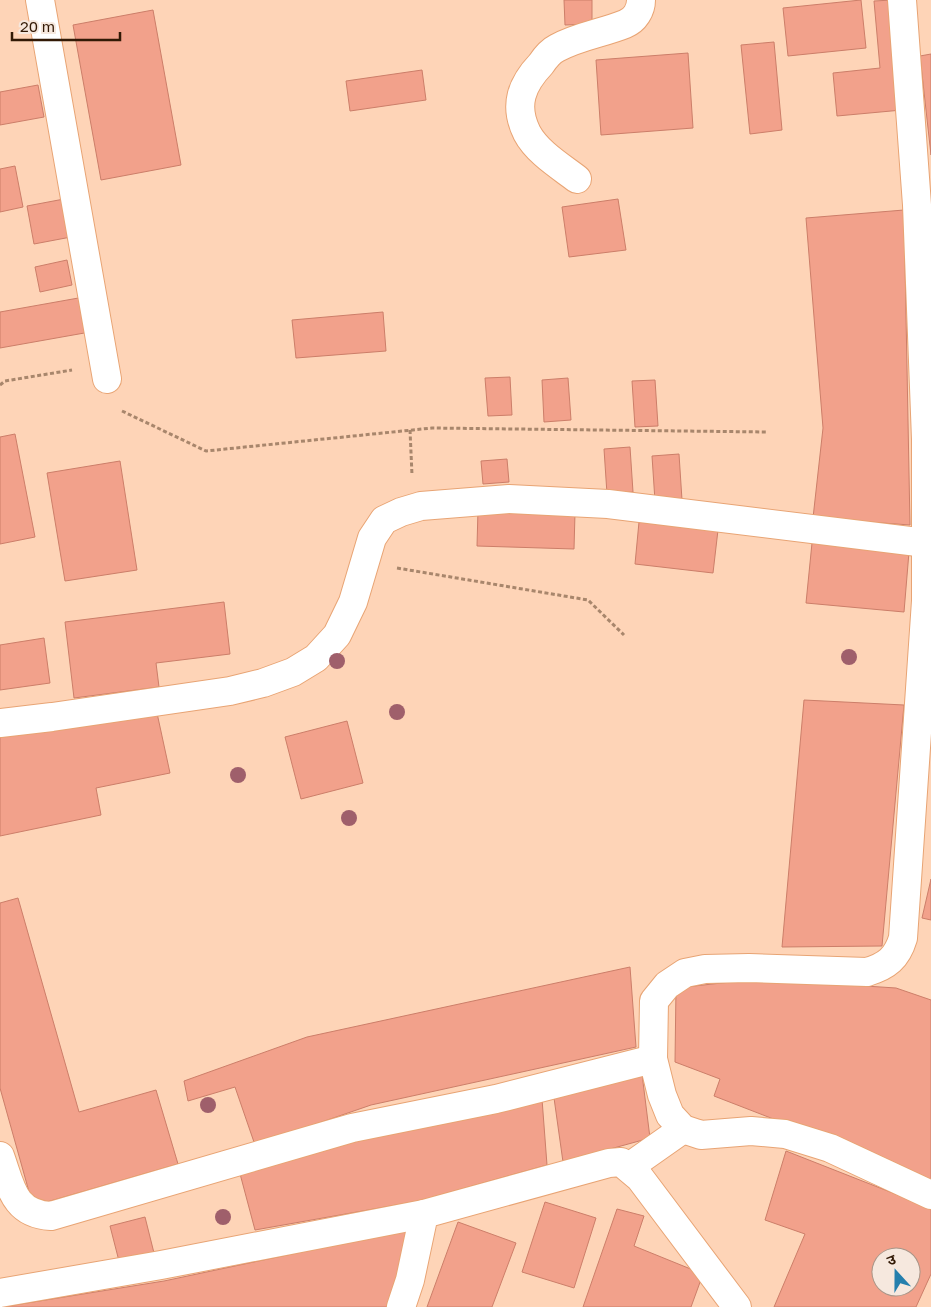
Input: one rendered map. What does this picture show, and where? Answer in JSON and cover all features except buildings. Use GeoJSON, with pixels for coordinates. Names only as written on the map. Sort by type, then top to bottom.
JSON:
{"type":"FeatureCollection","features":[{"type":"Feature","properties":{"kind":"street"},"geometry":{"type":"LineString","coordinates":[[40,0],[107,378]]}},
{"type":"Feature","properties":{"kind":"street"},"geometry":{"type":"LineString","coordinates":[[577,179],[537,146],[527,132],[521,114],[521,92],[527,80],[556,49],[583,36],[626,24],[640,10],[641,0]]}},
{"type":"Feature","properties":{"kind":"street"},"geometry":{"type":"LineString","coordinates":[[902,0],[917,205],[926,439],[925,611],[903,938],[898,952],[880,968],[867,972],[749,968],[705,969],[685,973],[667,985],[654,1001],[653,1059],[662,1095],[670,1115],[684,1129],[701,1135],[751,1131],[785,1134],[830,1148],[931,1195]]}},
{"type":"Feature","properties":{"kind":"street"},"geometry":{"type":"LineString","coordinates":[[0,723],[230,691],[263,683],[293,672],[316,658],[336,635],[353,602],[372,538],[384,520],[421,506],[509,499],[608,504],[926,543]]}},
{"type":"Feature","properties":{"kind":"street"},"geometry":{"type":"LineString","coordinates":[[0,1156],[14,1195],[23,1208],[39,1215],[51,1216],[352,1128],[496,1099],[653,1059]]}},
{"type":"Feature","properties":{"kind":"street"},"geometry":{"type":"LineString","coordinates":[[628,1167],[684,1129]]}},
{"type":"Feature","properties":{"kind":"street"},"geometry":{"type":"LineString","coordinates":[[0,1293],[424,1214],[609,1163],[621,1162],[640,1178],[737,1307]]}},
{"type":"Feature","properties":{"kind":"street"},"geometry":{"type":"LineString","coordinates":[[401,1307],[410,1280],[424,1214]]}},
{"type":"Feature","properties":{"kind":"path"},"geometry":{"type":"LineString","coordinates":[[0,385],[5,381],[84,368],[107,378]]}},
{"type":"Feature","properties":{"kind":"path"},"geometry":{"type":"LineString","coordinates":[[122,411],[206,451],[432,428],[766,432]]}},
{"type":"Feature","properties":{"kind":"path"},"geometry":{"type":"LineString","coordinates":[[410,430],[412,509]]}},
{"type":"Feature","properties":{"kind":"path"},"geometry":{"type":"LineString","coordinates":[[364,562],[588,600],[624,635]]}}]}
